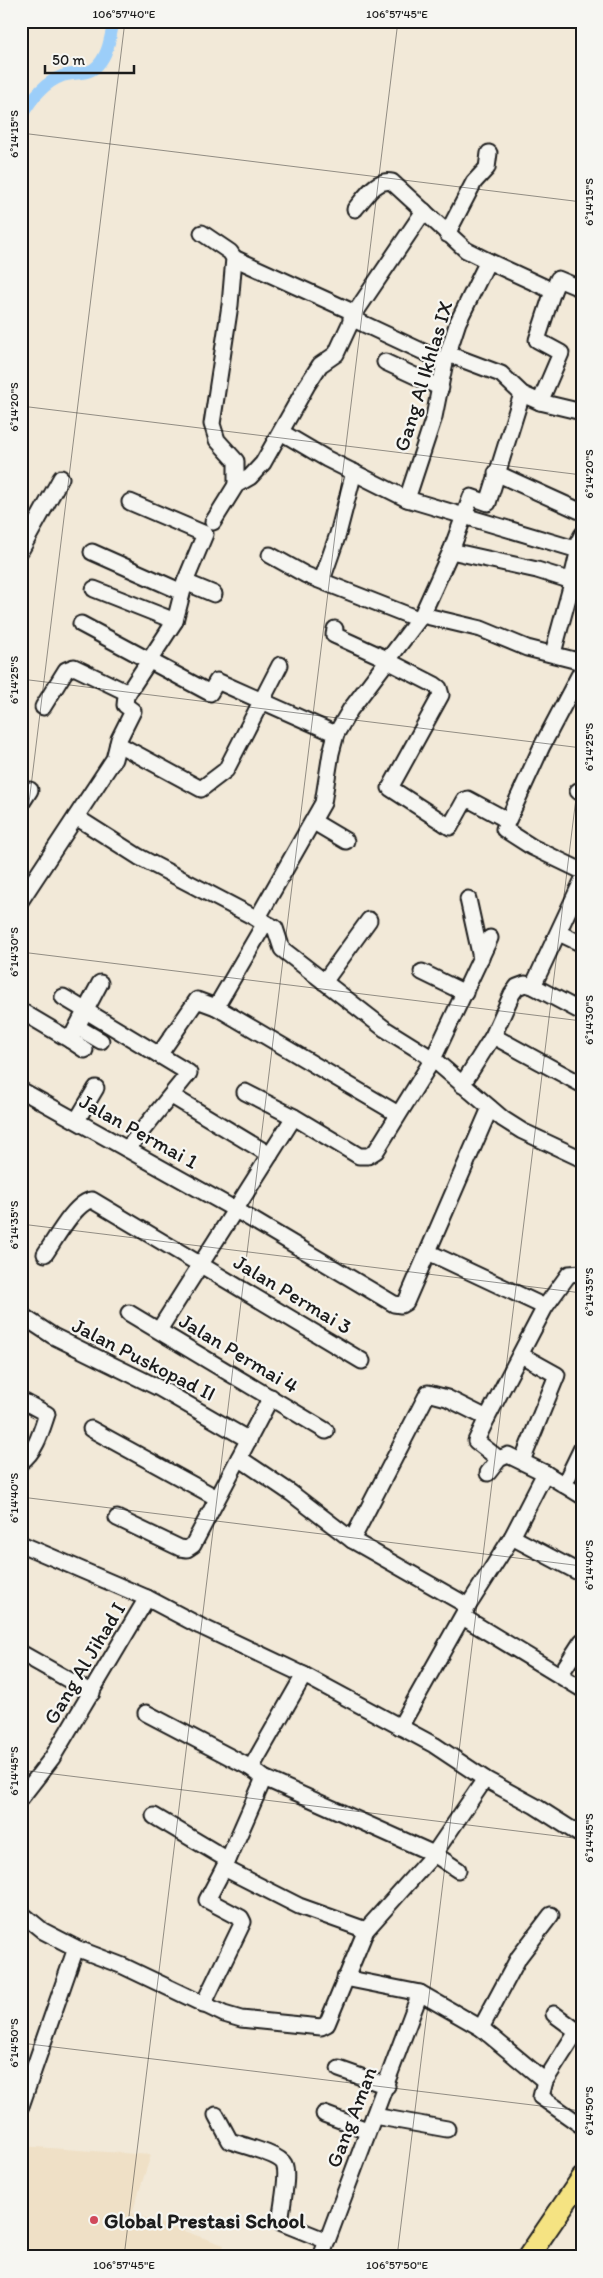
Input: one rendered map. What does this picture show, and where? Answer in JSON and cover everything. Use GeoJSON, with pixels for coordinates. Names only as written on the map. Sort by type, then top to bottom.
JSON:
{"type":"FeatureCollection","features":[{"type":"Feature","properties":{"kind":"main road"},"geometry":{"type":"LineString","coordinates":[[528,2257],[582,2178]]}},
{"type":"Feature","properties":{"kind":"street"},"geometry":{"type":"LineString","coordinates":[[447,234],[474,182],[487,168],[489,153]]}},
{"type":"Feature","properties":{"kind":"street"},"geometry":{"type":"LineString","coordinates":[[355,209],[375,186],[385,180],[392,182],[447,234],[487,265],[553,291]]}},
{"type":"Feature","properties":{"kind":"street"},"geometry":{"type":"LineString","coordinates":[[213,522],[236,485],[259,469],[282,432],[307,385],[320,365],[336,354],[353,316],[424,211]]}},
{"type":"Feature","properties":{"kind":"street"},"geometry":{"type":"LineString","coordinates":[[202,233],[230,252],[234,258],[353,316],[447,358],[501,374],[522,394],[540,402],[582,412]]}},
{"type":"Feature","properties":{"kind":"street"},"geometry":{"type":"LineString","coordinates":[[234,258],[230,305],[212,424],[217,440],[236,461],[236,485]]}},
{"type":"Feature","properties":{"kind":"street","name":"Gang Al Ikhlas IX"},"geometry":{"type":"LineString","coordinates":[[407,499],[441,388],[447,358],[465,305],[487,265]]}},
{"type":"Feature","properties":{"kind":"street"},"geometry":{"type":"LineString","coordinates":[[540,402],[561,353],[537,340],[553,291],[558,279],[582,289]]}},
{"type":"Feature","properties":{"kind":"street"},"geometry":{"type":"LineString","coordinates":[[385,362],[441,388]]}},
{"type":"Feature","properties":{"kind":"street"},"geometry":{"type":"LineString","coordinates":[[216,1007],[323,803],[330,753],[336,734],[350,710],[420,617],[451,551],[471,497],[488,503],[522,394]]}},
{"type":"Feature","properties":{"kind":"street"},"geometry":{"type":"LineString","coordinates":[[282,432],[407,499],[575,549],[578,553],[553,653]]}},
{"type":"Feature","properties":{"kind":"street"},"geometry":{"type":"LineString","coordinates":[[322,580],[338,534],[354,472]]}},
{"type":"Feature","properties":{"kind":"street"},"geometry":{"type":"LineString","coordinates":[[496,473],[582,512]]}},
{"type":"Feature","properties":{"kind":"street"},"geometry":{"type":"LineString","coordinates":[[21,550],[61,478]]}},
{"type":"Feature","properties":{"kind":"street"},"geometry":{"type":"LineString","coordinates":[[21,900],[27,879],[76,817],[114,758],[118,744],[133,711],[124,705],[128,693],[175,620],[183,587],[205,534],[130,502]]}},
{"type":"Feature","properties":{"kind":"street"},"geometry":{"type":"LineString","coordinates":[[575,549],[582,535]]}},
{"type":"Feature","properties":{"kind":"street"},"geometry":{"type":"LineString","coordinates":[[451,551],[537,570],[569,580],[571,584]]}},
{"type":"Feature","properties":{"kind":"street"},"geometry":{"type":"LineString","coordinates":[[92,552],[183,587],[214,594]]}},
{"type":"Feature","properties":{"kind":"street"},"geometry":{"type":"LineString","coordinates":[[270,555],[306,575],[420,617],[481,629],[527,648],[553,653],[582,662]]}},
{"type":"Feature","properties":{"kind":"street"},"geometry":{"type":"LineString","coordinates":[[94,588],[175,620]]}},
{"type":"Feature","properties":{"kind":"street"},"geometry":{"type":"LineString","coordinates":[[81,624],[210,693],[217,681],[336,734]]}},
{"type":"Feature","properties":{"kind":"street"},"geometry":{"type":"LineString","coordinates":[[335,629],[334,635],[439,688],[441,695],[390,788],[450,826],[465,800],[507,820]]}},
{"type":"Feature","properties":{"kind":"street"},"geometry":{"type":"LineString","coordinates":[[118,744],[201,789],[226,770],[280,665]]}},
{"type":"Feature","properties":{"kind":"street"},"geometry":{"type":"LineString","coordinates":[[43,707],[66,670],[70,667],[74,667],[128,693]]}},
{"type":"Feature","properties":{"kind":"street"},"geometry":{"type":"LineString","coordinates":[[582,670],[504,829],[532,846],[582,871]]}},
{"type":"Feature","properties":{"kind":"street"},"geometry":{"type":"LineString","coordinates":[[21,804],[30,790]]}},
{"type":"Feature","properties":{"kind":"street"},"geometry":{"type":"LineString","coordinates":[[76,817],[139,857],[275,928],[282,949],[384,1029],[433,1059],[490,1108],[522,1131],[582,1159]]}},
{"type":"Feature","properties":{"kind":"street"},"geometry":{"type":"LineString","coordinates":[[314,822],[346,841]]}},
{"type":"Feature","properties":{"kind":"street"},"geometry":{"type":"LineString","coordinates":[[533,986],[582,881]]}},
{"type":"Feature","properties":{"kind":"street"},"geometry":{"type":"LineString","coordinates":[[468,899],[481,958]]}},
{"type":"Feature","properties":{"kind":"street"},"geometry":{"type":"LineString","coordinates":[[324,982],[369,920]]}},
{"type":"Feature","properties":{"kind":"street"},"geometry":{"type":"LineString","coordinates":[[559,933],[582,944]]}},
{"type":"Feature","properties":{"kind":"street"},"geometry":{"type":"LineString","coordinates":[[245,1092],[294,1117],[359,1156],[368,1156],[376,1151],[433,1059],[466,993],[490,938]]}},
{"type":"Feature","properties":{"kind":"street"},"geometry":{"type":"LineString","coordinates":[[422,972],[466,993]]}},
{"type":"Feature","properties":{"kind":"street"},"geometry":{"type":"LineString","coordinates":[[74,1034],[100,983]]}},
{"type":"Feature","properties":{"kind":"street"},"geometry":{"type":"LineString","coordinates":[[462,1085],[493,1036],[517,987],[525,984],[533,986],[582,1012]]}},
{"type":"Feature","properties":{"kind":"street"},"geometry":{"type":"LineString","coordinates":[[63,997],[189,1073],[127,1149]]}},
{"type":"Feature","properties":{"kind":"street"},"geometry":{"type":"LineString","coordinates":[[159,1055],[197,1000],[216,1007],[398,1114]]}},
{"type":"Feature","properties":{"kind":"street"},"geometry":{"type":"LineString","coordinates":[[21,1011],[74,1034],[101,1041]]}},
{"type":"Feature","properties":{"kind":"street"},"geometry":{"type":"LineString","coordinates":[[74,1034],[85,1050]]}},
{"type":"Feature","properties":{"kind":"street"},"geometry":{"type":"LineString","coordinates":[[493,1036],[579,1083]]}},
{"type":"Feature","properties":{"kind":"street"},"geometry":{"type":"LineString","coordinates":[[77,1120],[96,1088]]}},
{"type":"Feature","properties":{"kind":"street","name":"Jalan Permai 1"},"geometry":{"type":"LineString","coordinates":[[21,1090],[236,1210],[394,1304],[401,1305],[406,1302],[428,1252]]}},
{"type":"Feature","properties":{"kind":"street"},"geometry":{"type":"LineString","coordinates":[[172,1096],[270,1155]]}},
{"type":"Feature","properties":{"kind":"street"},"geometry":{"type":"LineString","coordinates":[[490,1108],[428,1252],[545,1306]]}},
{"type":"Feature","properties":{"kind":"street"},"geometry":{"type":"LineString","coordinates":[[159,1330],[294,1117]]}},
{"type":"Feature","properties":{"kind":"street","name":"Jalan Permai 3"},"geometry":{"type":"LineString","coordinates":[[45,1254],[76,1210],[85,1201],[92,1200],[362,1361]]}},
{"type":"Feature","properties":{"kind":"street"},"geometry":{"type":"LineString","coordinates":[[498,1459],[476,1441],[545,1306],[569,1274],[582,1273]]}},
{"type":"Feature","properties":{"kind":"street","name":"Jalan Permai 4"},"geometry":{"type":"LineString","coordinates":[[129,1313],[326,1431]]}},
{"type":"Feature","properties":{"kind":"street","name":"Jalan Puskopad II"},"geometry":{"type":"LineString","coordinates":[[21,1315],[53,1336],[159,1388],[249,1440]]}},
{"type":"Feature","properties":{"kind":"street"},"geometry":{"type":"LineString","coordinates":[[521,1355],[557,1375],[522,1461]]}},
{"type":"Feature","properties":{"kind":"street"},"geometry":{"type":"LineString","coordinates":[[352,1540],[428,1393],[491,1413]]}},
{"type":"Feature","properties":{"kind":"street"},"geometry":{"type":"LineString","coordinates":[[118,1518],[180,1548],[187,1549],[193,1545],[271,1397]]}},
{"type":"Feature","properties":{"kind":"street"},"geometry":{"type":"LineString","coordinates":[[21,1400],[47,1414],[38,1439],[29,1455],[21,1462]]}},
{"type":"Feature","properties":{"kind":"street"},"geometry":{"type":"LineString","coordinates":[[90,1429],[217,1498]]}},
{"type":"Feature","properties":{"kind":"street"},"geometry":{"type":"LineString","coordinates":[[564,1485],[582,1448]]}},
{"type":"Feature","properties":{"kind":"street"},"geometry":{"type":"LineString","coordinates":[[488,1474],[498,1459],[508,1455],[545,1473],[582,1496]]}},
{"type":"Feature","properties":{"kind":"street"},"geometry":{"type":"LineString","coordinates":[[239,1458],[291,1493],[352,1540],[466,1612],[582,1689]]}},
{"type":"Feature","properties":{"kind":"street"},"geometry":{"type":"LineString","coordinates":[[400,1727],[466,1612],[512,1537],[545,1473]]}},
{"type":"Feature","properties":{"kind":"street"},"geometry":{"type":"LineString","coordinates":[[512,1537],[582,1574]]}},
{"type":"Feature","properties":{"kind":"street"},"geometry":{"type":"LineString","coordinates":[[21,1544],[147,1598],[200,1626],[304,1675],[456,1759],[485,1779],[534,1806],[582,1836]]}},
{"type":"Feature","properties":{"kind":"street","name":"Gang Al Jihad I"},"geometry":{"type":"LineString","coordinates":[[21,1798],[52,1758],[147,1598]]}},
{"type":"Feature","properties":{"kind":"street"},"geometry":{"type":"LineString","coordinates":[[560,1674],[582,1641]]}},
{"type":"Feature","properties":{"kind":"street"},"geometry":{"type":"LineString","coordinates":[[21,1653],[92,1693]]}},
{"type":"Feature","properties":{"kind":"street"},"geometry":{"type":"LineString","coordinates":[[250,1768],[304,1675]]}},
{"type":"Feature","properties":{"kind":"street"},"geometry":{"type":"LineString","coordinates":[[146,1713],[250,1768],[264,1778],[434,1854],[458,1870]]}},
{"type":"Feature","properties":{"kind":"street"},"geometry":{"type":"LineString","coordinates":[[203,2005],[243,1922],[241,1918],[207,1901],[226,1864],[264,1778]]}},
{"type":"Feature","properties":{"kind":"street"},"geometry":{"type":"LineString","coordinates":[[21,1913],[43,1931],[76,1948],[123,1966],[203,2005],[240,2019],[321,2027],[327,2024],[366,1930],[434,1854],[485,1779]]}},
{"type":"Feature","properties":{"kind":"street"},"geometry":{"type":"LineString","coordinates":[[154,1816],[226,1864],[299,1906],[366,1930]]}},
{"type":"Feature","properties":{"kind":"street"},"geometry":{"type":"LineString","coordinates":[[481,2028],[519,1957],[551,1915]]}},
{"type":"Feature","properties":{"kind":"street"},"geometry":{"type":"LineString","coordinates":[[21,2106],[76,1948]]}},
{"type":"Feature","properties":{"kind":"street"},"geometry":{"type":"LineString","coordinates":[[345,1978],[420,1993],[481,2028],[545,2081]]}},
{"type":"Feature","properties":{"kind":"street","name":"Gang Aman"},"geometry":{"type":"LineString","coordinates":[[321,2257],[367,2130],[387,2086],[420,1993]]}},
{"type":"Feature","properties":{"kind":"street"},"geometry":{"type":"LineString","coordinates":[[554,2014],[577,2031],[545,2081],[541,2097],[582,2126]]}},
{"type":"Feature","properties":{"kind":"street"},"geometry":{"type":"LineString","coordinates":[[338,2069],[387,2086]]}},
{"type":"Feature","properties":{"kind":"street"},"geometry":{"type":"LineString","coordinates":[[324,2114],[367,2130]]}},
{"type":"Feature","properties":{"kind":"street"},"geometry":{"type":"LineString","coordinates":[[216,2115],[230,2142],[277,2157],[284,2163],[286,2172],[281,2216],[282,2223],[327,2241]]}},
{"type":"Feature","properties":{"kind":"street"},"geometry":{"type":"LineString","coordinates":[[374,2116],[447,2130]]}},
{"type":"Feature","properties":{"kind":"shaded area"},"geometry":{"type":"Polygon","coordinates":[[[21,2146],[151,2155],[132,2213],[224,2245],[219,2257],[21,2257],[21,2146]]]}},
{"type":"Feature","properties":{"kind":"waterway"},"geometry":{"type":"LineString","coordinates":[[21,117],[33,99],[49,83],[62,76],[90,71],[98,65],[107,50],[114,21]]}},
{"type":"Feature","properties":{"kind":"place","name":"Global Prestasi School"},"geometry":{"type":"Point","coordinates":[94,2220]}}]}
